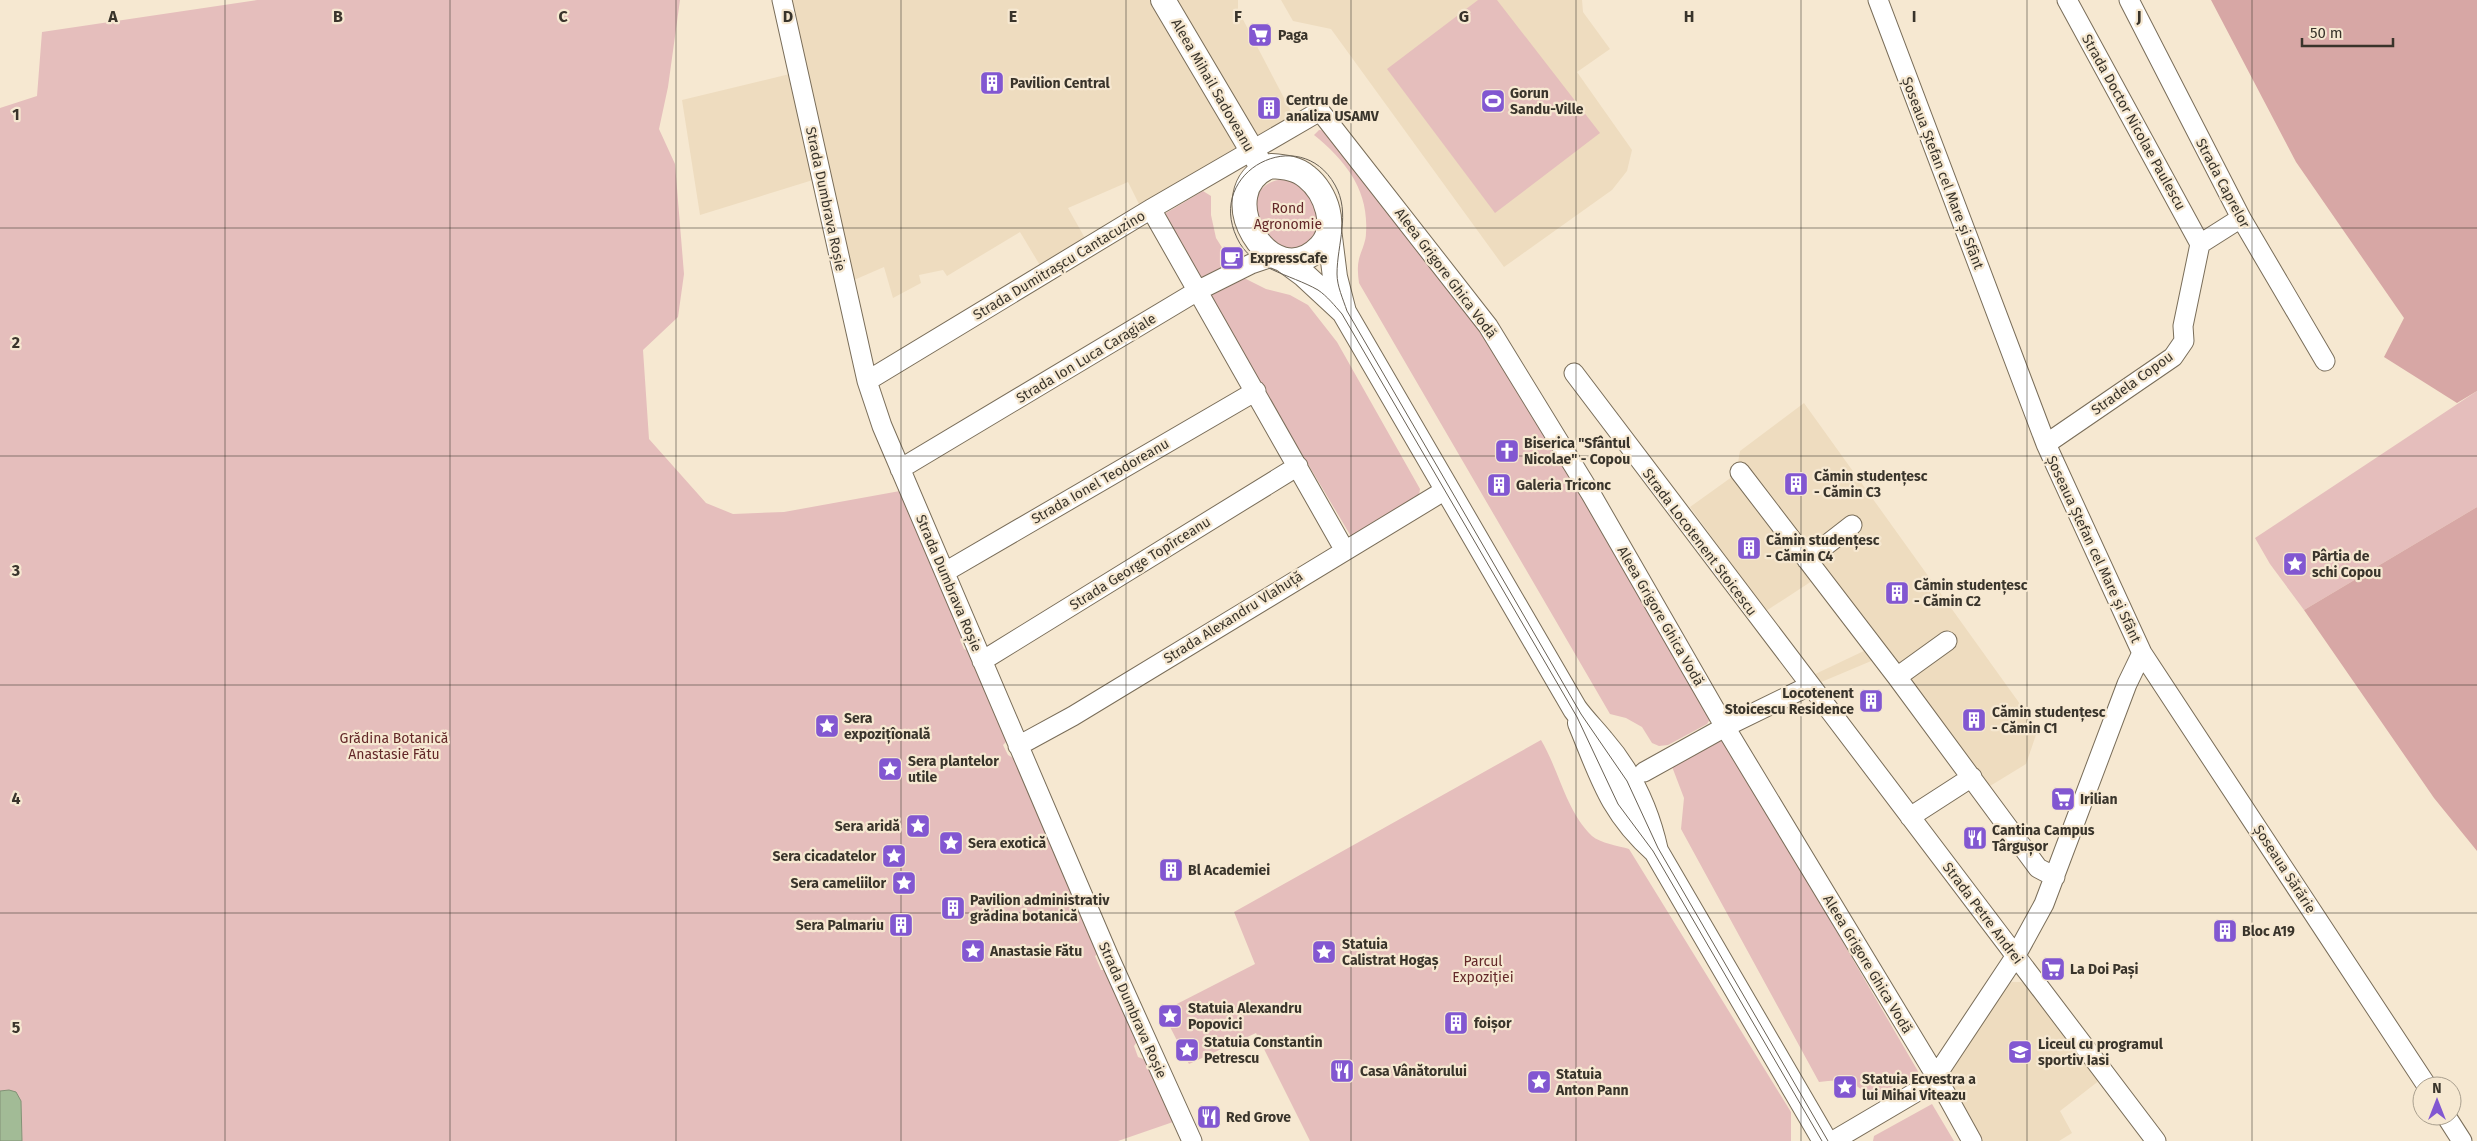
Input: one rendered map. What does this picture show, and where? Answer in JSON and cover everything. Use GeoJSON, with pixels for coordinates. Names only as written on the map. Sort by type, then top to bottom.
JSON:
{"type":"FeatureCollection","features":[{"type":"Feature","properties":{"kind":"main road","name":"Aleea Mihail Sadoveanu"},"geometry":{"type":"LineString","coordinates":[[1163,0],[1258,160]]}},
{"type":"Feature","properties":{"kind":"main road"},"geometry":{"type":"LineString","coordinates":[[1344,312],[1303,274],[1263,248],[1254,237],[1245,212],[1249,183],[1258,160],[1271,166],[1284,167],[1307,176],[1327,206],[1335,277],[1344,312],[1575,709],[1616,759],[1636,792],[1649,822],[1656,851],[1825,1141]]}},
{"type":"Feature","properties":{"kind":"main road"},"geometry":{"type":"LineString","coordinates":[[1280,258],[1295,262],[1314,254],[1326,241],[1329,229]]}},
{"type":"Feature","properties":{"kind":"street","name":"Strada Dumbrava Roșie"},"geometry":{"type":"LineString","coordinates":[[782,0],[867,381],[882,426],[1018,746],[1192,1141]]}},
{"type":"Feature","properties":{"kind":"street","name":"Șoseaua Ștefan cel Mare și Sfânt"},"geometry":{"type":"LineString","coordinates":[[1833,1141],[1923,1088],[1936,1076],[2015,957],[2044,904],[2127,684],[2142,653],[2046,444],[1878,0]]}},
{"type":"Feature","properties":{"kind":"street","name":"Strada Doctor Nicolae Paulescu"},"geometry":{"type":"LineString","coordinates":[[2067,0],[2200,244]]}},
{"type":"Feature","properties":{"kind":"street","name":"Strada Caprelor"},"geometry":{"type":"LineString","coordinates":[[2129,0],[2241,218],[2325,361]]}},
{"type":"Feature","properties":{"kind":"street","name":"Strada Dumitrașcu Cantacuzino"},"geometry":{"type":"LineString","coordinates":[[867,381],[1152,209],[1258,160],[1320,111]]}},
{"type":"Feature","properties":{"kind":"street","name":"Aleea Grigore Ghica Vodă"},"geometry":{"type":"LineString","coordinates":[[1320,111],[1488,326],[1591,494],[1725,727],[1936,1076],[1972,1141]]}},
{"type":"Feature","properties":{"kind":"street"},"geometry":{"type":"LineString","coordinates":[[1152,209],[1344,549]]}},
{"type":"Feature","properties":{"kind":"street"},"geometry":{"type":"LineString","coordinates":[[2200,244],[2241,218]]}},
{"type":"Feature","properties":{"kind":"street","name":"Stradela Copou"},"geometry":{"type":"LineString","coordinates":[[2046,444],[2172,357],[2184,341],[2183,326],[2200,244]]}},
{"type":"Feature","properties":{"kind":"street","name":"Strada Ion Luca Caragiale"},"geometry":{"type":"LineString","coordinates":[[900,469],[1199,290],[1251,264],[1280,258]]}},
{"type":"Feature","properties":{"kind":"street","name":"Strada Locotenent Stoicescu"},"geometry":{"type":"LineString","coordinates":[[1574,373],[1809,686]]}},
{"type":"Feature","properties":{"kind":"street","name":"Strada Ionel Teodoreanu"},"geometry":{"type":"LineString","coordinates":[[945,572],[1256,391]]}},
{"type":"Feature","properties":{"kind":"street","name":"Strada George Topîrceanu"},"geometry":{"type":"LineString","coordinates":[[982,660],[1298,466]]}},
{"type":"Feature","properties":{"kind":"street"},"geometry":{"type":"LineString","coordinates":[[1740,472],[1897,677],[2038,868],[2055,876]]}},
{"type":"Feature","properties":{"kind":"street","name":"Strada Alexandru Vlahuță"},"geometry":{"type":"LineString","coordinates":[[1018,746],[1073,716],[1344,549],[1446,489]]}},
{"type":"Feature","properties":{"kind":"street"},"geometry":{"type":"LineString","coordinates":[[1807,560],[1852,525]]}},
{"type":"Feature","properties":{"kind":"street"},"geometry":{"type":"LineString","coordinates":[[1897,677],[1947,641]]}},
{"type":"Feature","properties":{"kind":"street","name":"Șoseaua Sărărie"},"geometry":{"type":"LineString","coordinates":[[2142,653],[2420,1076]]}},
{"type":"Feature","properties":{"kind":"street"},"geometry":{"type":"LineString","coordinates":[[1644,772],[1725,727],[1809,686]]}},
{"type":"Feature","properties":{"kind":"street","name":"Strada Petre Andrei"},"geometry":{"type":"LineString","coordinates":[[1809,686],[2156,1141]]}},
{"type":"Feature","properties":{"kind":"street"},"geometry":{"type":"LineString","coordinates":[[1910,817],[1972,777]]}},
{"type":"Feature","properties":{"kind":"street"},"geometry":{"type":"LineString","coordinates":[[2452,1126],[2462,1141]]}},
{"type":"Feature","properties":{"kind":"shaded area"},"geometry":{"type":"Polygon","coordinates":[[[790,0],[1238,0],[1238,10],[1294,117],[1141,208],[1128,182],[1068,208],[1086,240],[1041,267],[1020,232],[947,276],[943,270],[919,275],[921,283],[893,298],[884,267],[854,280],[829,175],[700,215],[682,100],[806,70],[790,0]]]}},
{"type":"Feature","properties":{"kind":"shaded area"},"geometry":{"type":"Polygon","coordinates":[[[1281,0],[1582,0],[1583,12],[1610,49],[1577,72],[1632,150],[1627,171],[1612,190],[1504,267],[1331,29],[1293,21],[1281,0]]]}},
{"type":"Feature","properties":{"kind":"shaded area"},"geometry":{"type":"Polygon","coordinates":[[[2211,0],[2477,0],[2477,391],[2457,403],[2384,357],[2404,318],[2296,162],[2211,0]]]}},
{"type":"Feature","properties":{"kind":"shaded area"},"geometry":{"type":"Polygon","coordinates":[[[1804,403],[2038,729],[2026,764],[1990,786],[1961,775],[1876,659],[1819,683],[1811,676],[1866,650],[1815,579],[1766,611],[1690,507],[1736,474],[1740,451],[1804,403]]]}},
{"type":"Feature","properties":{"kind":"shaded area"},"geometry":{"type":"Polygon","coordinates":[[[2477,507],[2477,851],[2434,798],[2304,610],[2477,507]]]}},
{"type":"Feature","properties":{"kind":"shaded area","name":"Liceul cu programul sportiv Iasi"},"geometry":{"type":"Polygon","coordinates":[[[2012,982],[2021,982],[2031,988],[2100,1080],[2060,1111],[2072,1133],[2059,1141],[1981,1141],[1947,1080],[1976,1024],[2006,986],[2012,982]]]}},
{"type":"Feature","properties":{"kind":"shaded area"},"geometry":{"type":"Polygon","coordinates":[[[9,1090],[16,1092],[21,1101],[22,1141],[0,1141],[0,1091],[9,1090]]]}},
{"type":"Feature","properties":{"kind":"green space","name":"Grădina Botanică Anastasie Fătu"},"geometry":{"type":"Polygon","coordinates":[[[257,0],[680,0],[668,87],[659,129],[675,164],[684,274],[678,317],[643,350],[649,439],[706,503],[733,514],[784,512],[900,491],[962,636],[960,640],[964,649],[969,651],[1007,741],[1003,745],[1008,755],[1015,759],[1098,954],[1095,956],[1101,970],[1107,970],[1138,1040],[1134,1046],[1138,1057],[1146,1060],[1173,1122],[1118,1141],[22,1141],[21,1101],[0,1091],[0,108],[37,96],[42,32],[257,0]]]}},
{"type":"Feature","properties":{"kind":"green space","name":"Gorun Sandu-Ville"},"geometry":{"type":"Polygon","coordinates":[[[1478,0],[1497,0],[1600,133],[1495,213],[1387,69],[1478,0]]]}},
{"type":"Feature","properties":{"kind":"green space"},"geometry":{"type":"Polygon","coordinates":[[[1319,130],[1331,131],[1489,335],[1712,716],[1707,724],[1668,745],[1659,746],[1652,743],[1642,727],[1626,718],[1610,714],[1359,283],[1358,262],[1366,233],[1364,203],[1353,178],[1345,166],[1314,135],[1319,130]]]}},
{"type":"Feature","properties":{"kind":"green space","name":"Rond Agronomie"},"geometry":{"type":"Polygon","coordinates":[[[1283,179],[1294,182],[1303,189],[1312,202],[1317,218],[1314,234],[1310,241],[1304,246],[1292,249],[1280,245],[1269,235],[1261,223],[1257,209],[1258,196],[1266,185],[1283,179]]]}},
{"type":"Feature","properties":{"kind":"green space"},"geometry":{"type":"Polygon","coordinates":[[[1203,191],[1211,196],[1211,215],[1216,238],[1240,276],[1266,289],[1290,295],[1308,305],[1337,342],[1420,489],[1419,495],[1352,538],[1162,219],[1166,213],[1203,191]]]}},
{"type":"Feature","properties":{"kind":"green space"},"geometry":{"type":"Polygon","coordinates":[[[2477,391],[2477,507],[2304,610],[2270,564],[2255,538],[2477,391]]]}},
{"type":"Feature","properties":{"kind":"green space"},"geometry":{"type":"Polygon","coordinates":[[[1724,738],[1919,1073],[1873,1102],[1855,1085],[1843,1081],[1819,1082],[1681,829],[1684,798],[1671,764],[1724,738]]]}},
{"type":"Feature","properties":{"kind":"green space","name":"Parcul Expoziției"},"geometry":{"type":"Polygon","coordinates":[[[1541,740],[1569,803],[1583,826],[1595,838],[1629,849],[1791,1112],[1791,1141],[1310,1141],[1256,1033],[1189,1064],[1166,1019],[1169,1008],[1255,964],[1234,912],[1541,740]]]}},
{"type":"Feature","properties":{"kind":"green space"},"geometry":{"type":"Polygon","coordinates":[[[1932,1104],[1954,1141],[1873,1141],[1874,1136],[1932,1104]]]}},
{"type":"Feature","properties":{"kind":"tram line"},"geometry":{"type":"LineString","coordinates":[[1822,1141],[1653,851],[1618,804],[1577,717],[1342,314],[1318,290],[1261,264],[1243,248],[1237,238],[1231,214],[1234,193],[1245,175],[1261,163],[1280,156],[1300,157],[1319,166],[1335,185],[1340,196],[1343,218],[1337,279],[1347,311],[1581,714],[1627,781],[1658,848],[1828,1141]]}},
{"type":"Feature","properties":{"kind":"place","name":"Paga"},"geometry":{"type":"Point","coordinates":[1260,35]}},
{"type":"Feature","properties":{"kind":"place","name":"Pavilion Central"},"geometry":{"type":"Point","coordinates":[992,83]}},
{"type":"Feature","properties":{"kind":"place","name":"Gorun Sandu-Ville"},"geometry":{"type":"Point","coordinates":[1493,101]}},
{"type":"Feature","properties":{"kind":"place","name":"Centru de analiza USAMV"},"geometry":{"type":"Point","coordinates":[1269,108]}},
{"type":"Feature","properties":{"kind":"place","name":"ExpressCafe"},"geometry":{"type":"Point","coordinates":[1232,258]}},
{"type":"Feature","properties":{"kind":"place","name":"Biserica \"Sfântul Nicolae\" - Copou"},"geometry":{"type":"Point","coordinates":[1507,451]}},
{"type":"Feature","properties":{"kind":"place","name":"Cămin studențesc - Cămin C3"},"geometry":{"type":"Point","coordinates":[1796,484]}},
{"type":"Feature","properties":{"kind":"place","name":"Galeria Triconc"},"geometry":{"type":"Point","coordinates":[1499,485]}},
{"type":"Feature","properties":{"kind":"place","name":"Cămin studențesc - Cămin C4"},"geometry":{"type":"Point","coordinates":[1749,548]}},
{"type":"Feature","properties":{"kind":"place","name":"Pârtia de schi Copou"},"geometry":{"type":"Point","coordinates":[2295,564]}},
{"type":"Feature","properties":{"kind":"place","name":"Cămin studențesc - Cămin C2"},"geometry":{"type":"Point","coordinates":[1897,593]}},
{"type":"Feature","properties":{"kind":"place","name":"Locotenent Stoicescu Residence"},"geometry":{"type":"Point","coordinates":[1871,701]}},
{"type":"Feature","properties":{"kind":"place","name":"Cămin studențesc - Cămin C1"},"geometry":{"type":"Point","coordinates":[1974,720]}},
{"type":"Feature","properties":{"kind":"place","name":"Sera expozițîonală"},"geometry":{"type":"Point","coordinates":[827,726]}},
{"type":"Feature","properties":{"kind":"place","name":"Sera plantelor utile"},"geometry":{"type":"Point","coordinates":[890,769]}},
{"type":"Feature","properties":{"kind":"place","name":"Irilian"},"geometry":{"type":"Point","coordinates":[2063,799]}},
{"type":"Feature","properties":{"kind":"place","name":"Sera aridă"},"geometry":{"type":"Point","coordinates":[918,826]}},
{"type":"Feature","properties":{"kind":"place","name":"Cantina Campus Târgușor"},"geometry":{"type":"Point","coordinates":[1975,838]}},
{"type":"Feature","properties":{"kind":"place","name":"Sera exotică"},"geometry":{"type":"Point","coordinates":[951,843]}},
{"type":"Feature","properties":{"kind":"place","name":"Sera cicadatelor"},"geometry":{"type":"Point","coordinates":[894,856]}},
{"type":"Feature","properties":{"kind":"place","name":"Bl Academiei"},"geometry":{"type":"Point","coordinates":[1171,870]}},
{"type":"Feature","properties":{"kind":"place","name":"Sera cameliilor"},"geometry":{"type":"Point","coordinates":[904,883]}},
{"type":"Feature","properties":{"kind":"place","name":"Pavilion administrativ grădina botanică"},"geometry":{"type":"Point","coordinates":[953,908]}},
{"type":"Feature","properties":{"kind":"place","name":"Sera Palmariu"},"geometry":{"type":"Point","coordinates":[901,925]}},
{"type":"Feature","properties":{"kind":"place","name":"Bloc A19"},"geometry":{"type":"Point","coordinates":[2225,931]}},
{"type":"Feature","properties":{"kind":"place","name":"Anastasie Fătu"},"geometry":{"type":"Point","coordinates":[973,951]}},
{"type":"Feature","properties":{"kind":"place","name":"Statuia Calistrat Hogaș"},"geometry":{"type":"Point","coordinates":[1324,952]}},
{"type":"Feature","properties":{"kind":"place","name":"La Doi Pași"},"geometry":{"type":"Point","coordinates":[2053,969]}},
{"type":"Feature","properties":{"kind":"place","name":"Statuia Alexandru Popovici"},"geometry":{"type":"Point","coordinates":[1170,1016]}},
{"type":"Feature","properties":{"kind":"place","name":"foișor"},"geometry":{"type":"Point","coordinates":[1456,1023]}},
{"type":"Feature","properties":{"kind":"place","name":"Statuia Constantin Petrescu"},"geometry":{"type":"Point","coordinates":[1187,1050]}},
{"type":"Feature","properties":{"kind":"place","name":"Liceul cu programul sportiv Iasi"},"geometry":{"type":"Point","coordinates":[2020,1052]}},
{"type":"Feature","properties":{"kind":"place","name":"Casa Vânătorului"},"geometry":{"type":"Point","coordinates":[1342,1071]}},
{"type":"Feature","properties":{"kind":"place","name":"Statuia Anton Pann"},"geometry":{"type":"Point","coordinates":[1539,1082]}},
{"type":"Feature","properties":{"kind":"place","name":"Statuia Ecvestra a lui Mihai Viteazu"},"geometry":{"type":"Point","coordinates":[1845,1087]}},
{"type":"Feature","properties":{"kind":"place","name":"Red Grove"},"geometry":{"type":"Point","coordinates":[1209,1117]}}]}
